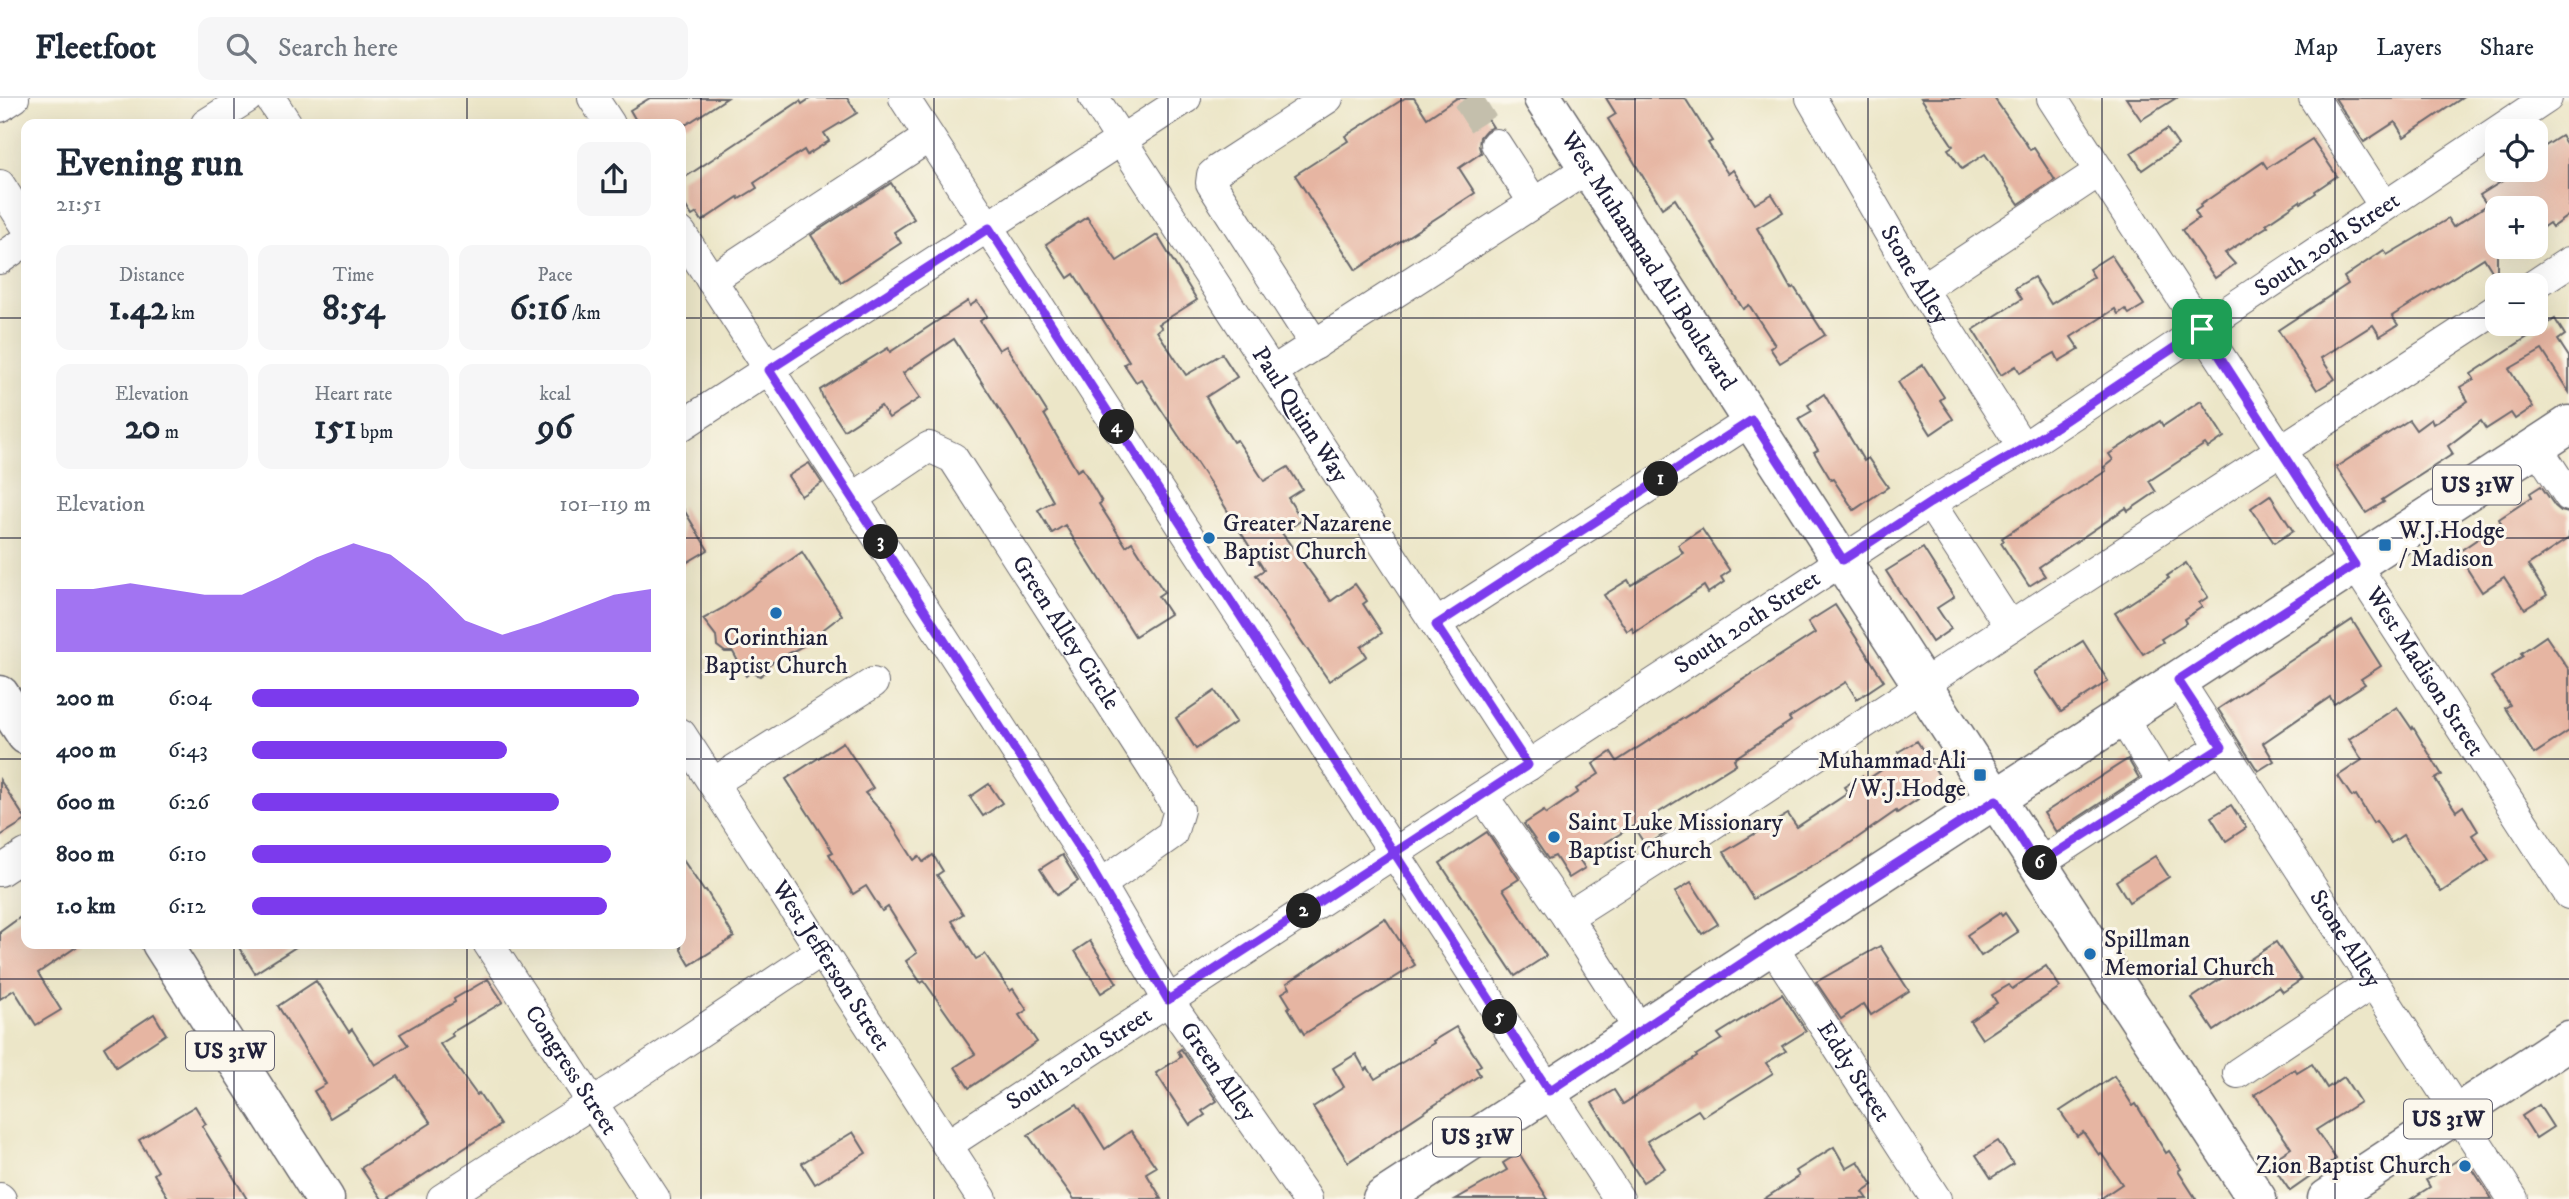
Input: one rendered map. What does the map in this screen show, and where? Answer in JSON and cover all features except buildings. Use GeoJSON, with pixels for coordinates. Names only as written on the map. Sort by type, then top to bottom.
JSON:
{"type":"FeatureCollection","features":[{"type":"Feature","properties":{"kind":"main road","name":"West Muhammad Ali Boulevard"},"geometry":{"type":"LineString","coordinates":[[1543,98],[2037,865],[2257,1199]]}},
{"type":"Feature","properties":{"kind":"main road","name":"US 31W"},"geometry":{"type":"LineString","coordinates":[[1382,1199],[2569,425]]}},
{"type":"Feature","properties":{"kind":"main road"},"geometry":{"type":"LineString","coordinates":[[0,695],[21,727]]}},
{"type":"Feature","properties":{"kind":"main road","name":"US 31W"},"geometry":{"type":"LineString","coordinates":[[165,949],[325,1199]]}},
{"type":"Feature","properties":{"kind":"main road","name":"US 31W"},"geometry":{"type":"LineString","coordinates":[[2327,1199],[2569,1040]]}},
{"type":"Feature","properties":{"kind":"street"},"geometry":{"type":"LineString","coordinates":[[0,107],[14,98]]}},
{"type":"Feature","properties":{"kind":"street"},"geometry":{"type":"LineString","coordinates":[[214,119],[247,98]]}},
{"type":"Feature","properties":{"kind":"street"},"geometry":{"type":"LineString","coordinates":[[270,98],[284,119]]}},
{"type":"Feature","properties":{"kind":"street"},"geometry":{"type":"LineString","coordinates":[[593,98],[607,119]]}},
{"type":"Feature","properties":{"kind":"street"},"geometry":{"type":"LineString","coordinates":[[904,98],[1619,1199]]}},
{"type":"Feature","properties":{"kind":"street","name":"Paul Quinn Way"},"geometry":{"type":"LineString","coordinates":[[1094,98],[1528,765]]}},
{"type":"Feature","properties":{"kind":"street"},"geometry":{"type":"LineString","coordinates":[[686,423],[1186,98]]}},
{"type":"Feature","properties":{"kind":"street"},"geometry":{"type":"LineString","coordinates":[[1315,345],[1211,183],[1212,175],[1219,169],[1328,98]]}},
{"type":"Feature","properties":{"kind":"street","name":"Stone Alley"},"geometry":{"type":"LineString","coordinates":[[1811,98],[1922,289],[2024,448]]}},
{"type":"Feature","properties":{"kind":"street","name":"West Madison Street"},"geometry":{"type":"LineString","coordinates":[[2052,98],[2569,894]]}},
{"type":"Feature","properties":{"kind":"street"},"geometry":{"type":"LineString","coordinates":[[2314,98],[2384,206]]}},
{"type":"Feature","properties":{"kind":"street","name":"South 20th Street"},"geometry":{"type":"LineString","coordinates":[[947,1145],[1930,503],[2024,448],[2547,98]]}},
{"type":"Feature","properties":{"kind":"street"},"geometry":{"type":"LineString","coordinates":[[711,280],[929,137]]}},
{"type":"Feature","properties":{"kind":"street"},"geometry":{"type":"LineString","coordinates":[[1496,144],[1534,203]]}},
{"type":"Feature","properties":{"kind":"street"},"geometry":{"type":"LineString","coordinates":[[1272,372],[1588,168]]}},
{"type":"Feature","properties":{"kind":"street"},"geometry":{"type":"LineString","coordinates":[[1922,289],[2100,172]]}},
{"type":"Feature","properties":{"kind":"street"},"geometry":{"type":"LineString","coordinates":[[0,185],[21,218]]}},
{"type":"Feature","properties":{"kind":"street","name":"Green Alley"},"geometry":{"type":"LineString","coordinates":[[686,241],[1100,884],[1168,1000],[1307,1199]]}},
{"type":"Feature","properties":{"kind":"street"},"geometry":{"type":"LineString","coordinates":[[0,259],[21,244]]}},
{"type":"Feature","properties":{"kind":"street"},"geometry":{"type":"LineString","coordinates":[[2548,276],[2569,262]]}},
{"type":"Feature","properties":{"kind":"street"},"geometry":{"type":"LineString","coordinates":[[1567,917],[2485,317]]}},
{"type":"Feature","properties":{"kind":"street"},"geometry":{"type":"LineString","coordinates":[[1436,625],[1752,420]]}},
{"type":"Feature","properties":{"kind":"street"},"geometry":{"type":"LineString","coordinates":[[2536,446],[2569,496]]}},
{"type":"Feature","properties":{"kind":"street","name":"Green Alley Circle"},"geometry":{"type":"LineString","coordinates":[[853,498],[929,447],[953,458],[1148,761],[1179,810],[1172,834],[1100,884]]}},
{"type":"Feature","properties":{"kind":"street"},"geometry":{"type":"LineString","coordinates":[[1930,503],[2010,627]]}},
{"type":"Feature","properties":{"kind":"street","name":"Stone Alley"},"geometry":{"type":"LineString","coordinates":[[2178,680],[2513,1199]]}},
{"type":"Feature","properties":{"kind":"street"},"geometry":{"type":"LineString","coordinates":[[713,783],[873,683]]}},
{"type":"Feature","properties":{"kind":"street"},"geometry":{"type":"LineString","coordinates":[[2122,717],[2163,782]]}},
{"type":"Feature","properties":{"kind":"street","name":"West Jefferson Street"},"geometry":{"type":"LineString","coordinates":[[686,742],[982,1199]]}},
{"type":"Feature","properties":{"kind":"street"},"geometry":{"type":"LineString","coordinates":[[2037,865],[2163,782],[2222,747]]}},
{"type":"Feature","properties":{"kind":"street"},"geometry":{"type":"LineString","coordinates":[[1483,796],[1567,917],[1640,1031]]}},
{"type":"Feature","properties":{"kind":"street"},"geometry":{"type":"LineString","coordinates":[[0,871],[21,857]]}},
{"type":"Feature","properties":{"kind":"street","name":"Eddy Street"},"geometry":{"type":"LineString","coordinates":[[1771,944],[1936,1199]]}},
{"type":"Feature","properties":{"kind":"street","name":"Congress Street"},"geometry":{"type":"LineString","coordinates":[[492,949],[655,1199]]}},
{"type":"Feature","properties":{"kind":"street"},"geometry":{"type":"LineString","coordinates":[[442,1199],[821,951]]}},
{"type":"Feature","properties":{"kind":"street"},"geometry":{"type":"LineString","coordinates":[[2238,1073],[2373,983]]}},
{"type":"Feature","properties":{"kind":"tunnel"},"geometry":{"type":"LineString","coordinates":[[1467,98],[1496,144]]}},
{"type":"Feature","properties":{"kind":"place","name":"Greater Nazarene Baptist Church"},"geometry":{"type":"Point","coordinates":[1209,538]}},
{"type":"Feature","properties":{"kind":"place","name":"W.J.Hodge / Madison"},"geometry":{"type":"Point","coordinates":[2385,545]}},
{"type":"Feature","properties":{"kind":"place","name":"Corinthian Baptist Church"},"geometry":{"type":"Point","coordinates":[776,613]}},
{"type":"Feature","properties":{"kind":"place","name":"Muhammad Ali / W.J.Hodge"},"geometry":{"type":"Point","coordinates":[1980,775]}},
{"type":"Feature","properties":{"kind":"place","name":"Saint Luke Missionary Baptist Church"},"geometry":{"type":"Point","coordinates":[1554,837]}},
{"type":"Feature","properties":{"kind":"place","name":"Spillman Memorial Church"},"geometry":{"type":"Point","coordinates":[2090,954]}},
{"type":"Feature","properties":{"kind":"place","name":"Zion Baptist Church"},"geometry":{"type":"Point","coordinates":[2465,1166]}},
{"type":"Feature","properties":{"kind":"route"},"geometry":{"type":"LineString","coordinates":[[2202,329],[2024,448],[1930,503],[1843,560],[1752,420],[1436,625],[1528,765],[1394,853],[1168,1000],[1084,856],[769,370],[989,228],[1394,853],[1549,1091],[1996,800],[2037,865],[2163,782],[2222,747],[2178,680],[2355,565],[2202,329]]}}]}
